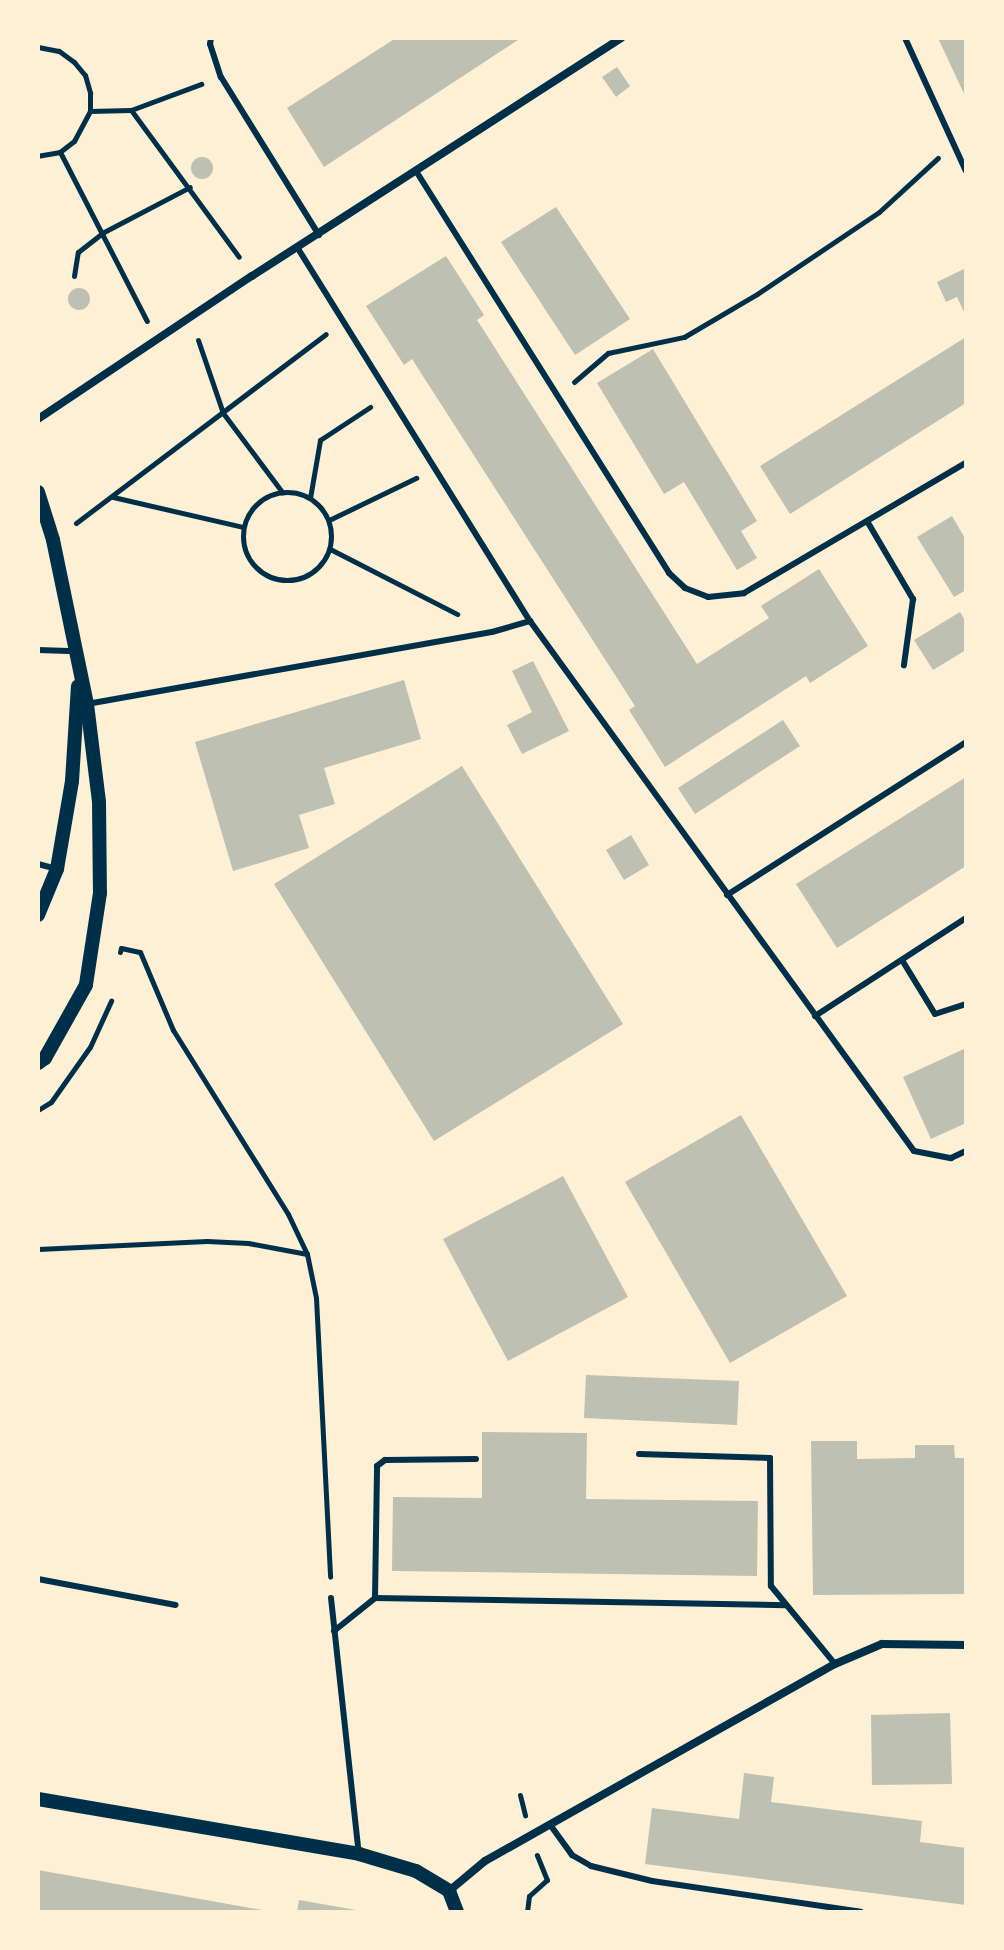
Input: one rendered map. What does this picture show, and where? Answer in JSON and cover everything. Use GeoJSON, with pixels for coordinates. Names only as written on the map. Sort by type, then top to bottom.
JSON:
{"type":"FeatureCollection","features":[{"type":"Feature","properties":{"kind":"street"},"geometry":{"type":"LineString","coordinates":[[38,419],[252,276],[621,38]]}},
{"type":"Feature","properties":{"kind":"street"},"geometry":{"type":"LineString","coordinates":[[38,492],[53,540],[87,704],[99,802],[100,893],[86,985],[45,1058],[38,1063]]}},
{"type":"Feature","properties":{"kind":"street"},"geometry":{"type":"LineString","coordinates":[[38,915],[57,869],[72,781],[79,670]]}},
{"type":"Feature","properties":{"kind":"street"},"geometry":{"type":"LineString","coordinates":[[449,1891],[485,1861],[835,1664],[882,1644],[966,1645]]}},
{"type":"Feature","properties":{"kind":"street"},"geometry":{"type":"LineString","coordinates":[[38,1799],[359,1854],[416,1871],[449,1891],[457,1912]]}},
{"type":"Feature","properties":{"kind":"lane"},"geometry":{"type":"LineString","coordinates":[[905,38],[966,171]]}},
{"type":"Feature","properties":{"kind":"lane"},"geometry":{"type":"LineString","coordinates":[[210,40],[221,77],[319,235]]}},
{"type":"Feature","properties":{"kind":"lane"},"geometry":{"type":"LineString","coordinates":[[416,171],[669,573],[685,588],[708,597],[744,593],[966,463]]}},
{"type":"Feature","properties":{"kind":"lane"},"geometry":{"type":"LineString","coordinates":[[297,247],[530,621],[914,1151],[951,1158],[966,1151]]}},
{"type":"Feature","properties":{"kind":"lane"},"geometry":{"type":"LineString","coordinates":[[867,521],[913,599],[904,665]]}},
{"type":"Feature","properties":{"kind":"lane"},"geometry":{"type":"LineString","coordinates":[[87,704],[492,632],[530,621]]}},
{"type":"Feature","properties":{"kind":"lane"},"geometry":{"type":"LineString","coordinates":[[38,650],[76,651]]}},
{"type":"Feature","properties":{"kind":"lane"},"geometry":{"type":"LineString","coordinates":[[727,895],[966,742]]}},
{"type":"Feature","properties":{"kind":"lane"},"geometry":{"type":"LineString","coordinates":[[38,864],[57,869]]}},
{"type":"Feature","properties":{"kind":"lane"},"geometry":{"type":"LineString","coordinates":[[815,1016],[966,918]]}},
{"type":"Feature","properties":{"kind":"lane"},"geometry":{"type":"LineString","coordinates":[[902,960],[935,1014],[966,1004]]}},
{"type":"Feature","properties":{"kind":"lane"},"geometry":{"type":"LineString","coordinates":[[639,1454],[770,1458],[771,1586],[835,1664]]}},
{"type":"Feature","properties":{"kind":"lane"},"geometry":{"type":"LineString","coordinates":[[375,1598],[377,1466],[385,1460],[476,1459]]}},
{"type":"Feature","properties":{"kind":"lane"},"geometry":{"type":"LineString","coordinates":[[38,1579],[176,1605]]}},
{"type":"Feature","properties":{"kind":"lane"},"geometry":{"type":"LineString","coordinates":[[331,1598],[359,1854]]}},
{"type":"Feature","properties":{"kind":"lane"},"geometry":{"type":"LineString","coordinates":[[334,1631],[375,1598],[786,1605]]}},
{"type":"Feature","properties":{"kind":"lane"},"geometry":{"type":"LineString","coordinates":[[551,1826],[572,1855],[591,1866],[652,1881],[861,1912]]}},
{"type":"Feature","properties":{"kind":"path"},"geometry":{"type":"LineString","coordinates":[[38,47],[59,51],[79,68],[90,93],[90,111],[74,141],[60,152],[38,156]]}},
{"type":"Feature","properties":{"kind":"path"},"geometry":{"type":"LineString","coordinates":[[90,111],[131,110],[221,77]]}},
{"type":"Feature","properties":{"kind":"path"},"geometry":{"type":"LineString","coordinates":[[131,110],[252,276]]}},
{"type":"Feature","properties":{"kind":"path"},"geometry":{"type":"LineString","coordinates":[[558,396],[608,353],[684,337],[757,294],[879,212],[953,144]]}},
{"type":"Feature","properties":{"kind":"path"},"geometry":{"type":"LineString","coordinates":[[60,152],[157,340]]}},
{"type":"Feature","properties":{"kind":"path"},"geometry":{"type":"LineString","coordinates":[[74,276],[78,252],[102,233],[190,187]]}},
{"type":"Feature","properties":{"kind":"path"},"geometry":{"type":"LineString","coordinates":[[190,319],[223,413],[282,492]]}},
{"type":"Feature","properties":{"kind":"path"},"geometry":{"type":"LineString","coordinates":[[53,540],[343,321]]}},
{"type":"Feature","properties":{"kind":"path"},"geometry":{"type":"LineString","coordinates":[[310,498],[320,440],[388,394]]}},
{"type":"Feature","properties":{"kind":"path"},"geometry":{"type":"LineString","coordinates":[[329,520],[435,469]]}},
{"type":"Feature","properties":{"kind":"path"},"geometry":{"type":"LineString","coordinates":[[282,492],[310,498],[329,520],[330,549],[314,571],[302,578],[275,578],[263,573],[247,555],[243,527],[255,505],[282,492]]}},
{"type":"Feature","properties":{"kind":"path"},"geometry":{"type":"LineString","coordinates":[[112,496],[243,527]]}},
{"type":"Feature","properties":{"kind":"path"},"geometry":{"type":"LineString","coordinates":[[330,549],[492,632]]}},
{"type":"Feature","properties":{"kind":"path"},"geometry":{"type":"LineString","coordinates":[[140,952],[173,1030],[288,1214],[307,1254],[316,1298],[331,1598]]}},
{"type":"Feature","properties":{"kind":"path"},"geometry":{"type":"LineString","coordinates":[[38,1249],[207,1241],[248,1243],[307,1254]]}},
{"type":"Feature","properties":{"kind":"building"},"geometry":{"type":"Polygon","coordinates":[[[396,38],[521,38],[324,167],[287,108],[396,38]]]}},
{"type":"Feature","properties":{"kind":"building"},"geometry":{"type":"Polygon","coordinates":[[[938,38],[966,38],[966,98],[938,38]]]}},
{"type":"Feature","properties":{"kind":"building"},"geometry":{"type":"Polygon","coordinates":[[[617,67],[630,86],[616,97],[602,77],[617,67]]]}},
{"type":"Feature","properties":{"kind":"building"},"geometry":{"type":"Polygon","coordinates":[[[202,157],[210,160],[213,168],[210,176],[202,179],[194,176],[191,168],[194,160],[202,157]]]}},
{"type":"Feature","properties":{"kind":"building"},"geometry":{"type":"Polygon","coordinates":[[[556,207],[630,319],[575,355],[501,242],[556,207]]]}},
{"type":"Feature","properties":{"kind":"building"},"geometry":{"type":"Polygon","coordinates":[[[446,256],[484,315],[477,320],[697,664],[769,618],[761,606],[819,569],[868,646],[810,683],[806,676],[665,767],[629,710],[635,706],[412,359],[404,365],[366,306],[446,256]]]}},
{"type":"Feature","properties":{"kind":"building"},"geometry":{"type":"Polygon","coordinates":[[[966,268],[966,316],[957,297],[946,302],[937,282],[966,268]]]}},
{"type":"Feature","properties":{"kind":"building"},"geometry":{"type":"Polygon","coordinates":[[[79,288],[87,291],[90,299],[87,307],[79,310],[71,307],[68,299],[71,291],[79,288]]]}},
{"type":"Feature","properties":{"kind":"building"},"geometry":{"type":"Polygon","coordinates":[[[966,337],[966,403],[790,514],[760,466],[966,337]]]}},
{"type":"Feature","properties":{"kind":"building"},"geometry":{"type":"Polygon","coordinates":[[[653,349],[757,521],[741,531],[757,558],[737,570],[684,482],[664,494],[597,383],[653,349]]]}},
{"type":"Feature","properties":{"kind":"building"},"geometry":{"type":"Polygon","coordinates":[[[952,516],[966,540],[966,590],[954,597],[917,537],[952,516]]]}},
{"type":"Feature","properties":{"kind":"building"},"geometry":{"type":"Polygon","coordinates":[[[960,612],[966,622],[966,650],[933,670],[914,640],[960,612]]]}},
{"type":"Feature","properties":{"kind":"building"},"geometry":{"type":"Polygon","coordinates":[[[533,661],[569,731],[522,754],[507,725],[532,712],[512,671],[533,661]]]}},
{"type":"Feature","properties":{"kind":"building"},"geometry":{"type":"Polygon","coordinates":[[[404,680],[421,739],[324,768],[335,804],[299,815],[309,848],[233,871],[195,742],[404,680]]]}},
{"type":"Feature","properties":{"kind":"building"},"geometry":{"type":"Polygon","coordinates":[[[783,720],[800,746],[695,814],[678,788],[783,720]]]}},
{"type":"Feature","properties":{"kind":"building"},"geometry":{"type":"Polygon","coordinates":[[[462,766],[623,1024],[434,1141],[274,884],[462,766]]]}},
{"type":"Feature","properties":{"kind":"building"},"geometry":{"type":"Polygon","coordinates":[[[966,777],[966,866],[837,948],[796,884],[966,777]]]}},
{"type":"Feature","properties":{"kind":"building"},"geometry":{"type":"Polygon","coordinates":[[[631,835],[649,865],[624,880],[606,850],[631,835]]]}},
{"type":"Feature","properties":{"kind":"building"},"geometry":{"type":"Polygon","coordinates":[[[966,1048],[966,1123],[931,1139],[903,1077],[966,1048]]]}},
{"type":"Feature","properties":{"kind":"building"},"geometry":{"type":"Polygon","coordinates":[[[741,1115],[847,1296],[730,1363],[625,1182],[741,1115]]]}},
{"type":"Feature","properties":{"kind":"building"},"geometry":{"type":"Polygon","coordinates":[[[563,1176],[628,1297],[508,1361],[443,1239],[563,1176]]]}},
{"type":"Feature","properties":{"kind":"building"},"geometry":{"type":"Polygon","coordinates":[[[586,1375],[739,1381],[737,1425],[584,1418],[586,1375]]]}},
{"type":"Feature","properties":{"kind":"building"},"geometry":{"type":"Polygon","coordinates":[[[482,1432],[587,1433],[586,1499],[758,1501],[757,1576],[392,1571],[393,1497],[482,1498],[482,1432]]]}},
{"type":"Feature","properties":{"kind":"building"},"geometry":{"type":"Polygon","coordinates":[[[811,1441],[857,1441],[857,1459],[915,1458],[915,1445],[954,1445],[955,1458],[966,1458],[966,1594],[813,1595],[811,1441]]]}},
{"type":"Feature","properties":{"kind":"building"},"geometry":{"type":"Polygon","coordinates":[[[950,1713],[952,1784],[872,1785],[871,1715],[950,1713]]]}},
{"type":"Feature","properties":{"kind":"building"},"geometry":{"type":"Polygon","coordinates":[[[744,1773],[774,1777],[771,1802],[922,1821],[920,1842],[966,1848],[966,1905],[645,1864],[652,1808],[739,1819],[744,1773]]]}},
{"type":"Feature","properties":{"kind":"building"},"geometry":{"type":"Polygon","coordinates":[[[38,1870],[262,1910],[38,1912],[38,1870]]]}},
{"type":"Feature","properties":{"kind":"building"},"geometry":{"type":"Polygon","coordinates":[[[299,1900],[356,1910],[356,1912],[297,1912],[299,1900]]]}}]}
